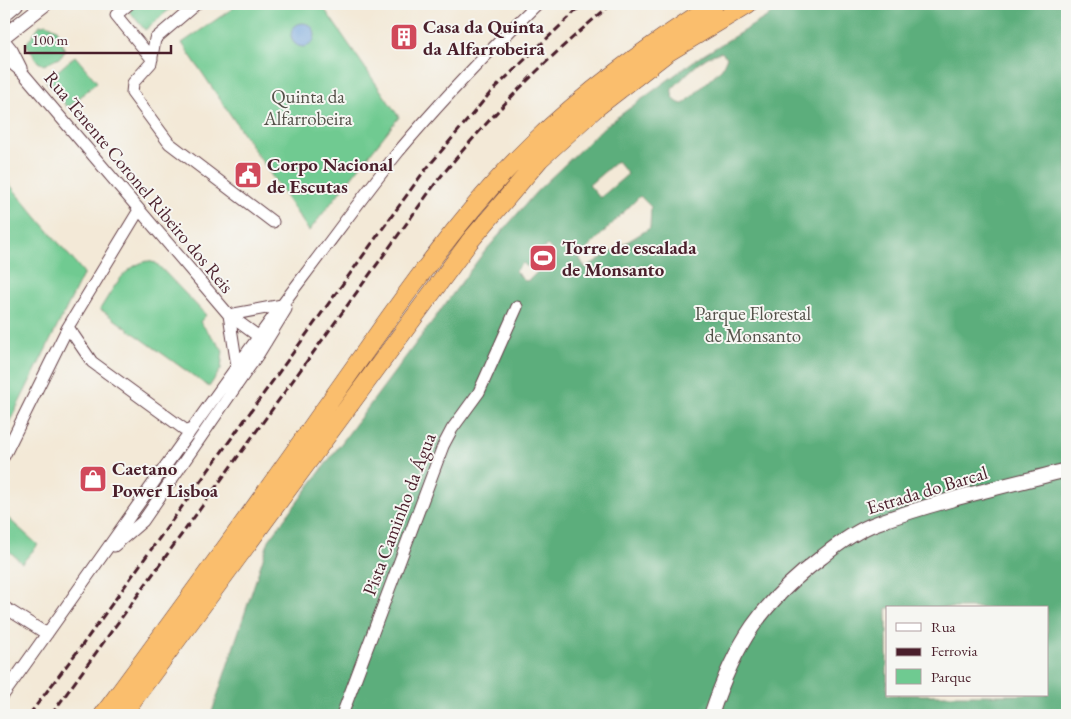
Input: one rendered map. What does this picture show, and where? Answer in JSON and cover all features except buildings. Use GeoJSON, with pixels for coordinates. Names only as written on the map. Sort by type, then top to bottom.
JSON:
{"type":"FeatureCollection","features":[{"type":"Feature","properties":{"kind":"highway"},"geometry":{"type":"LineString","coordinates":[[103,715],[241,528],[455,229],[528,147],[584,95],[657,40],[714,4]]}},
{"type":"Feature","properties":{"kind":"highway"},"geometry":{"type":"LineString","coordinates":[[122,715],[470,241],[540,159],[596,108],[667,53],[748,4]]}},
{"type":"Feature","properties":{"kind":"street"},"geometry":{"type":"LineString","coordinates":[[4,14],[16,4]]}},
{"type":"Feature","properties":{"kind":"street"},"geometry":{"type":"LineString","coordinates":[[4,38],[45,4]]}},
{"type":"Feature","properties":{"kind":"street"},"geometry":{"type":"LineString","coordinates":[[129,4],[116,15],[152,59]]}},
{"type":"Feature","properties":{"kind":"street"},"geometry":{"type":"LineString","coordinates":[[196,4],[155,39],[149,67],[133,84],[132,92],[136,101],[169,143],[273,222]]}},
{"type":"Feature","properties":{"kind":"street"},"geometry":{"type":"LineString","coordinates":[[4,694],[107,552],[132,511],[188,432],[237,366],[262,339],[282,305],[399,151],[482,59],[537,4]]}},
{"type":"Feature","properties":{"kind":"street","name":"Rua Tenente Coronel Ribeiro dos Reis"},"geometry":{"type":"LineString","coordinates":[[4,38],[22,72]]}},
{"type":"Feature","properties":{"kind":"street","name":"Rua Tenente Coronel Ribeiro dos Reis"},"geometry":{"type":"LineString","coordinates":[[4,56],[22,72],[229,315],[262,339]]}},
{"type":"Feature","properties":{"kind":"street"},"geometry":{"type":"LineString","coordinates":[[4,456],[68,327],[139,210]]}},
{"type":"Feature","properties":{"kind":"street"},"geometry":{"type":"LineString","coordinates":[[107,552],[143,521],[304,276]]}},
{"type":"Feature","properties":{"kind":"street","name":"Rua Tenente Coronel Ribeiro dos Reis"},"geometry":{"type":"LineString","coordinates":[[229,315],[282,305]]}},
{"type":"Feature","properties":{"kind":"street","name":"Pista Caminho da Água"},"geometry":{"type":"LineString","coordinates":[[342,715],[442,446],[479,392],[517,307]]}},
{"type":"Feature","properties":{"kind":"street","name":"Rua Tenente Coronel Ribeiro dos Reis"},"geometry":{"type":"LineString","coordinates":[[229,315],[237,366]]}},
{"type":"Feature","properties":{"kind":"street"},"geometry":{"type":"LineString","coordinates":[[68,327],[92,362],[188,432]]}},
{"type":"Feature","properties":{"kind":"street","name":"Estrada do Barcal"},"geometry":{"type":"LineString","coordinates":[[711,715],[718,693],[742,640],[758,617],[783,590],[838,544],[876,524],[1067,470]]}},
{"type":"Feature","properties":{"kind":"street"},"geometry":{"type":"LineString","coordinates":[[4,607],[47,634]]}},
{"type":"Feature","properties":{"kind":"green space"},"geometry":{"type":"Polygon","coordinates":[[[137,4],[176,4],[145,30],[129,11],[137,4]]]}},
{"type":"Feature","properties":{"kind":"green space","name":"Quinta da Alfarrobeira"},"geometry":{"type":"Polygon","coordinates":[[[239,4],[321,4],[399,117],[309,231],[182,43],[239,4]]]}},
{"type":"Feature","properties":{"kind":"green space","name":"Parque Florestal de Monsanto"},"geometry":{"type":"Polygon","coordinates":[[[788,4],[1067,4],[1067,715],[211,715],[269,540],[481,256],[537,191],[604,127],[695,60],[788,4]],[[721,52],[713,54],[694,67],[672,89],[673,97],[676,101],[683,104],[686,102],[722,68],[727,57],[721,52]],[[617,161],[589,185],[600,198],[628,174],[617,161]],[[640,196],[579,257],[585,268],[650,228],[651,207],[640,196]],[[547,245],[527,267],[523,263],[515,271],[525,281],[529,280],[556,254],[547,245]]]}},
{"type":"Feature","properties":{"kind":"green space"},"geometry":{"type":"Polygon","coordinates":[[[47,24],[57,29],[65,51],[61,57],[44,65],[38,62],[26,44],[40,25],[47,24]]]}},
{"type":"Feature","properties":{"kind":"green space"},"geometry":{"type":"Polygon","coordinates":[[[75,56],[97,82],[68,108],[46,81],[75,56]]]}},
{"type":"Feature","properties":{"kind":"green space"},"geometry":{"type":"Polygon","coordinates":[[[4,178],[84,273],[4,433],[4,178]]]}},
{"type":"Feature","properties":{"kind":"green space"},"geometry":{"type":"Polygon","coordinates":[[[147,261],[156,263],[206,315],[200,322],[223,350],[221,369],[209,387],[100,309],[119,280],[131,268],[147,261]]]}},
{"type":"Feature","properties":{"kind":"green space"},"geometry":{"type":"Polygon","coordinates":[[[8,518],[38,545],[22,563],[4,546],[4,522],[8,518]]]}},
{"type":"Feature","properties":{"kind":"water"},"geometry":{"type":"Polygon","coordinates":[[[303,23],[308,24],[314,30],[314,40],[308,46],[303,47],[298,46],[292,40],[291,35],[292,30],[298,24],[303,23]]]}},
{"type":"Feature","properties":{"kind":"railway"},"geometry":{"type":"LineString","coordinates":[[29,715],[83,644],[422,174],[491,92],[583,4]]}},
{"type":"Feature","properties":{"kind":"railway"},"geometry":{"type":"LineString","coordinates":[[51,715],[438,180],[520,88],[565,44],[612,4]]}},
{"type":"Feature","properties":{"kind":"place","name":"Casa da Quinta da Alfarrobeira"},"geometry":{"type":"Point","coordinates":[404,37]}},
{"type":"Feature","properties":{"kind":"place","name":"Corpo Nacional de Escutas"},"geometry":{"type":"Point","coordinates":[248,175]}},
{"type":"Feature","properties":{"kind":"place","name":"Torre de escalada de Monsanto"},"geometry":{"type":"Point","coordinates":[543,258]}},
{"type":"Feature","properties":{"kind":"place","name":"Caetano Power Lisboa"},"geometry":{"type":"Point","coordinates":[93,479]}}]}
